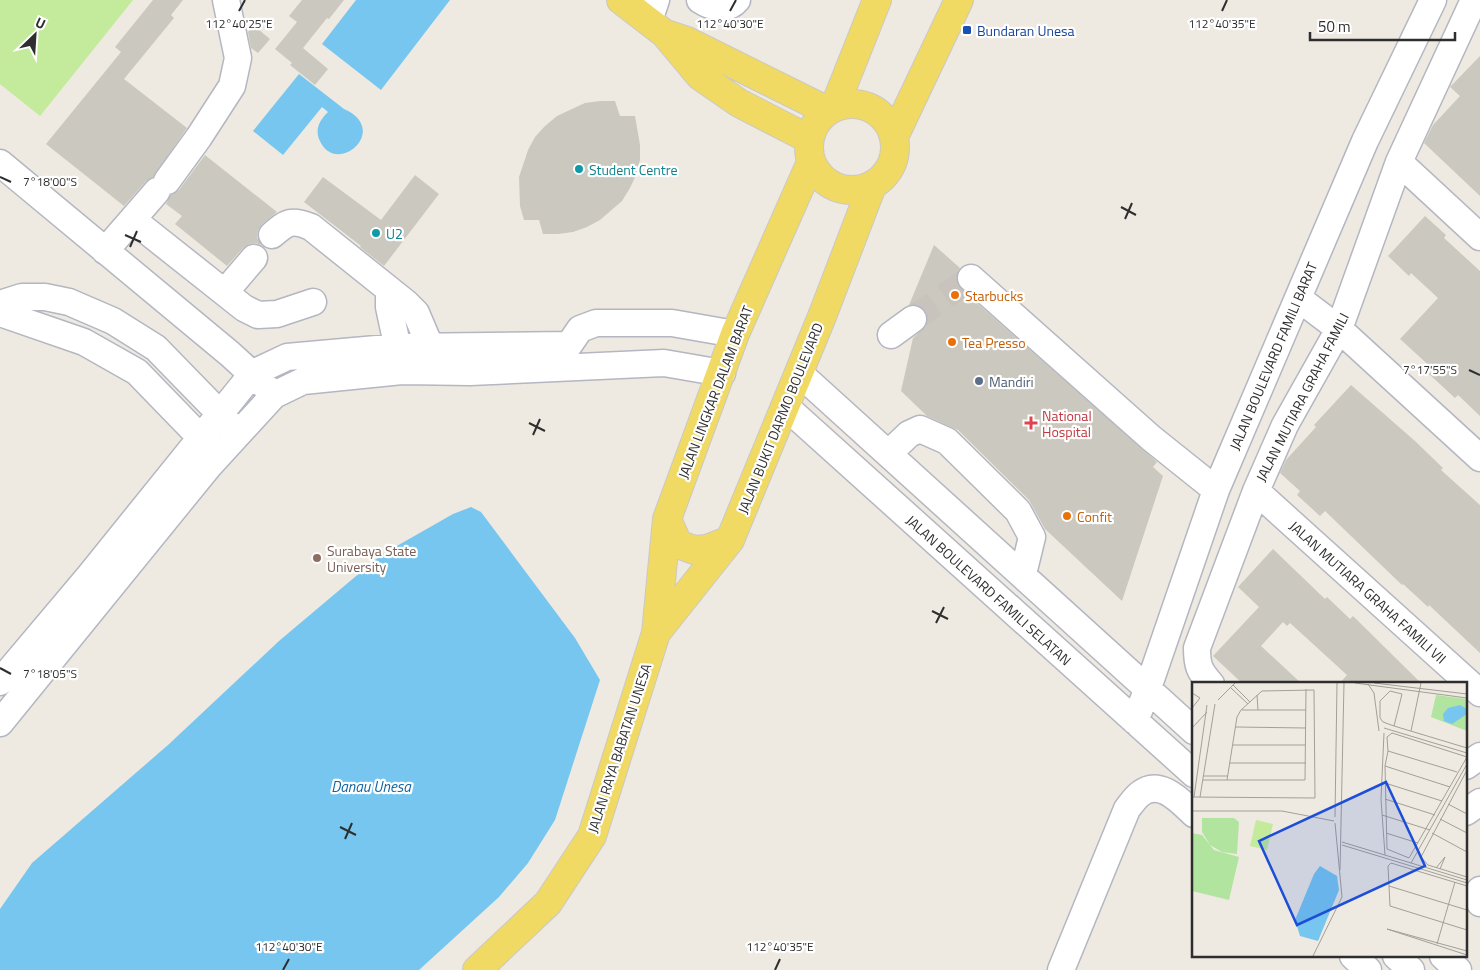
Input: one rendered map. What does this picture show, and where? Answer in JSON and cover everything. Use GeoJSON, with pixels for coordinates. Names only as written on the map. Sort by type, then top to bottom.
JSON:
{"type":"FeatureCollection","features":[{"type":"Feature","properties":{"kind":"main road"},"geometry":{"type":"LineString","coordinates":[[621,0],[657,18],[687,41],[831,109],[846,104],[871,108],[881,115],[889,125],[894,137],[894,160],[889,170],[867,197],[858,190],[843,190],[829,184],[818,174],[808,160],[740,104],[700,76],[657,18]]}},
{"type":"Feature","properties":{"kind":"main road"},"geometry":{"type":"LineString","coordinates":[[808,160],[816,123],[831,109],[877,0]]}},
{"type":"Feature","properties":{"kind":"main road"},"geometry":{"type":"LineString","coordinates":[[894,137],[960,0]]}},
{"type":"Feature","properties":{"kind":"main road","name":"JALAN LINGKAR DALAM BARAT"},"geometry":{"type":"LineString","coordinates":[[656,633],[667,519],[735,334],[808,160]]}},
{"type":"Feature","properties":{"kind":"main road","name":"JALAN BUKIT DARMO BOULEVARD"},"geometry":{"type":"LineString","coordinates":[[656,633],[730,540],[799,373],[867,197]]}},
{"type":"Feature","properties":{"kind":"main road"},"geometry":{"type":"LineString","coordinates":[[667,519],[678,544],[694,550],[708,549],[730,540]]}},
{"type":"Feature","properties":{"kind":"main road","name":"JALAN RAYA BABATAN UNESA"},"geometry":{"type":"LineString","coordinates":[[477,970],[548,904],[592,836],[656,633]]}},
{"type":"Feature","properties":{"kind":"street"},"geometry":{"type":"LineString","coordinates":[[105,250],[162,186],[199,137],[232,86],[238,58],[226,0]]}},
{"type":"Feature","properties":{"kind":"street"},"geometry":{"type":"LineString","coordinates":[[700,0],[708,5],[722,8],[735,3],[737,0]]}},
{"type":"Feature","properties":{"kind":"street","name":"JALAN BOULEVARD FAMILI BARAT"},"geometry":{"type":"LineString","coordinates":[[1135,720],[1148,688],[1216,490],[1365,140],[1433,0]]}},
{"type":"Feature","properties":{"kind":"street","name":"JALAN MUTIARA GRAHA FAMILI"},"geometry":{"type":"LineString","coordinates":[[1210,682],[1203,675],[1197,663],[1197,648],[1256,491],[1285,425],[1339,329],[1399,162],[1475,4]]}},
{"type":"Feature","properties":{"kind":"street"},"geometry":{"type":"LineString","coordinates":[[1399,162],[1480,237]]}},
{"type":"Feature","properties":{"kind":"street"},"geometry":{"type":"LineString","coordinates":[[0,163],[253,373],[274,395]]}},
{"type":"Feature","properties":{"kind":"street"},"geometry":{"type":"LineString","coordinates":[[133,220],[244,308],[258,316],[277,314],[313,302]]}},
{"type":"Feature","properties":{"kind":"street"},"geometry":{"type":"LineString","coordinates":[[272,235],[287,223],[299,222],[311,227],[416,313],[430,358]]}},
{"type":"Feature","properties":{"kind":"street"},"geometry":{"type":"LineString","coordinates":[[225,292],[254,258]]}},
{"type":"Feature","properties":{"kind":"street"},"geometry":{"type":"LineString","coordinates":[[971,278],[1151,438],[1216,490]]}},
{"type":"Feature","properties":{"kind":"street"},"geometry":{"type":"LineString","coordinates":[[389,290],[389,307],[400,359]]}},
{"type":"Feature","properties":{"kind":"street"},"geometry":{"type":"LineString","coordinates":[[0,304],[22,297],[45,297],[69,302],[113,321],[156,348],[239,434]]}},
{"type":"Feature","properties":{"kind":"street"},"geometry":{"type":"LineString","coordinates":[[1298,298],[1339,329],[1480,458]]}},
{"type":"Feature","properties":{"kind":"street"},"geometry":{"type":"LineString","coordinates":[[0,312],[84,342],[124,363],[136,372],[200,437],[221,454]]}},
{"type":"Feature","properties":{"kind":"street"},"geometry":{"type":"LineString","coordinates":[[891,335],[914,319]]}},
{"type":"Feature","properties":{"kind":"street"},"geometry":{"type":"LineString","coordinates":[[569,356],[580,329],[596,323],[672,322],[735,334]]}},
{"type":"Feature","properties":{"kind":"street"},"geometry":{"type":"LineString","coordinates":[[0,682],[90,575],[253,373],[287,357],[400,359],[569,356],[664,363],[722,373]]}},
{"type":"Feature","properties":{"kind":"street"},"geometry":{"type":"LineString","coordinates":[[0,723],[208,468],[274,395],[302,381],[400,359]]}},
{"type":"Feature","properties":{"kind":"street"},"geometry":{"type":"LineString","coordinates":[[799,373],[1192,728]]}},
{"type":"Feature","properties":{"kind":"street","name":"JALAN BOULEVARD FAMILI SELATAN"},"geometry":{"type":"LineString","coordinates":[[785,406],[1192,772]]}},
{"type":"Feature","properties":{"kind":"street"},"geometry":{"type":"LineString","coordinates":[[889,453],[909,434],[920,429],[947,441],[1018,511],[1032,537],[1023,574]]}},
{"type":"Feature","properties":{"kind":"street","name":"JALAN MUTIARA GRAHA FAMILI VII"},"geometry":{"type":"LineString","coordinates":[[1256,491],[1467,682]]}},
{"type":"Feature","properties":{"kind":"street","name":"JALAN MUTIARA GRAHA FAMILI VII"},"geometry":{"type":"LineString","coordinates":[[1468,683],[1480,694]]}},
{"type":"Feature","properties":{"kind":"street"},"geometry":{"type":"LineString","coordinates":[[1468,765],[1480,756]]}},
{"type":"Feature","properties":{"kind":"street"},"geometry":{"type":"LineString","coordinates":[[1062,970],[1127,809],[1141,793],[1156,788],[1170,793],[1192,812]]}},
{"type":"Feature","properties":{"kind":"street"},"geometry":{"type":"LineString","coordinates":[[1468,811],[1480,802]]}},
{"type":"Feature","properties":{"kind":"street"},"geometry":{"type":"LineString","coordinates":[[1480,890],[1480,903]]}},
{"type":"Feature","properties":{"kind":"street"},"geometry":{"type":"LineString","coordinates":[[1355,958],[1368,970]]}},
{"type":"Feature","properties":{"kind":"street"},"geometry":{"type":"LineString","coordinates":[[1398,958],[1411,970]]}},
{"type":"Feature","properties":{"kind":"street"},"geometry":{"type":"LineString","coordinates":[[1445,958],[1458,970]]}},
{"type":"Feature","properties":{"kind":"green space"},"geometry":{"type":"Polygon","coordinates":[[[0,0],[133,0],[40,116],[0,84],[0,0]]]}},
{"type":"Feature","properties":{"kind":"water"},"geometry":{"type":"Polygon","coordinates":[[[356,0],[450,0],[381,90],[322,44],[356,0]]]}},
{"type":"Feature","properties":{"kind":"water"},"geometry":{"type":"Polygon","coordinates":[[[299,74],[357,118],[363,128],[361,138],[356,147],[347,153],[336,154],[327,150],[318,135],[319,124],[328,112],[322,107],[283,155],[253,131],[299,74]]]}},
{"type":"Feature","properties":{"kind":"water","name":"Danau Unesa"},"geometry":{"type":"Polygon","coordinates":[[[471,507],[481,512],[575,638],[600,680],[555,820],[528,863],[499,897],[419,970],[0,970],[0,909],[32,863],[168,745],[279,641],[381,555],[453,514],[471,507]]]}},
{"type":"Feature","properties":{"kind":"building"},"geometry":{"type":"Polygon","coordinates":[[[153,0],[183,0],[171,15],[174,18],[124,79],[187,128],[153,177],[146,181],[124,206],[46,144],[121,52],[115,47],[153,0]]]}},
{"type":"Feature","properties":{"kind":"building"},"geometry":{"type":"Polygon","coordinates":[[[302,0],[344,0],[303,48],[328,69],[315,85],[290,65],[292,63],[275,49],[297,22],[289,16],[302,0]]]}},
{"type":"Feature","properties":{"kind":"building"},"geometry":{"type":"Polygon","coordinates":[[[253,25],[270,39],[258,53],[251,48],[248,32],[253,25]]]}},
{"type":"Feature","properties":{"kind":"building"},"geometry":{"type":"Polygon","coordinates":[[[1480,56],[1480,196],[1424,143],[1433,125],[1460,96],[1450,87],[1480,56]]]}},
{"type":"Feature","properties":{"kind":"building","name":"Student Centre"},"geometry":{"type":"Polygon","coordinates":[[[615,101],[620,116],[635,116],[640,145],[640,160],[636,175],[622,201],[600,220],[573,232],[543,234],[539,220],[524,220],[520,206],[519,177],[528,150],[535,137],[557,116],[585,103],[615,101]]]}},
{"type":"Feature","properties":{"kind":"building"},"geometry":{"type":"Polygon","coordinates":[[[205,155],[277,212],[262,224],[258,230],[257,238],[262,245],[256,243],[249,244],[227,266],[175,224],[182,216],[166,204],[171,195],[179,190],[205,155]]]}},
{"type":"Feature","properties":{"kind":"building","name":"U2"},"geometry":{"type":"Polygon","coordinates":[[[415,175],[439,194],[384,266],[304,202],[323,177],[381,220],[415,175]]]}},
{"type":"Feature","properties":{"kind":"building"},"geometry":{"type":"Polygon","coordinates":[[[1425,216],[1446,235],[1444,238],[1480,271],[1480,416],[1458,395],[1455,398],[1429,374],[1434,370],[1400,339],[1438,298],[1411,273],[1409,276],[1388,256],[1425,216]]]}},
{"type":"Feature","properties":{"kind":"building","name":"National Hospital"},"geometry":{"type":"Polygon","coordinates":[[[934,245],[960,268],[956,275],[957,283],[961,289],[1157,462],[1153,467],[1163,476],[1122,601],[1045,529],[1029,500],[958,430],[927,416],[901,391],[913,338],[926,326],[928,318],[920,306],[909,305],[934,245]]]}},
{"type":"Feature","properties":{"kind":"building"},"geometry":{"type":"Polygon","coordinates":[[[1351,385],[1415,441],[1443,468],[1441,470],[1480,505],[1480,653],[1429,605],[1428,607],[1402,585],[1325,511],[1320,516],[1297,495],[1300,491],[1280,473],[1286,460],[1316,427],[1314,425],[1351,385]]]}},
{"type":"Feature","properties":{"kind":"building"},"geometry":{"type":"Polygon","coordinates":[[[1273,549],[1325,599],[1327,597],[1350,619],[1353,616],[1420,682],[1341,682],[1347,675],[1290,623],[1287,626],[1283,622],[1261,646],[1300,682],[1241,682],[1213,656],[1259,607],[1238,587],[1273,549]]]}},
{"type":"Feature","properties":{"kind":"tunnel"},"geometry":{"type":"LineString","coordinates":[[913,319],[971,278]]}},
{"type":"Feature","properties":{"kind":"place","name":"Bundaran Unesa"},"geometry":{"type":"Point","coordinates":[967,30]}},
{"type":"Feature","properties":{"kind":"place","name":"Student Centre"},"geometry":{"type":"Point","coordinates":[579,169]}},
{"type":"Feature","properties":{"kind":"place","name":"U2"},"geometry":{"type":"Point","coordinates":[376,233]}},
{"type":"Feature","properties":{"kind":"place","name":"Starbucks"},"geometry":{"type":"Point","coordinates":[955,295]}},
{"type":"Feature","properties":{"kind":"place","name":"Tea Presso"},"geometry":{"type":"Point","coordinates":[952,342]}},
{"type":"Feature","properties":{"kind":"place","name":"Mandiri"},"geometry":{"type":"Point","coordinates":[979,381]}},
{"type":"Feature","properties":{"kind":"place","name":"National Hospital"},"geometry":{"type":"Point","coordinates":[1031,423]}},
{"type":"Feature","properties":{"kind":"place","name":"Confit"},"geometry":{"type":"Point","coordinates":[1067,516]}},
{"type":"Feature","properties":{"kind":"place","name":"Surabaya State University"},"geometry":{"type":"Point","coordinates":[317,558]}}]}
